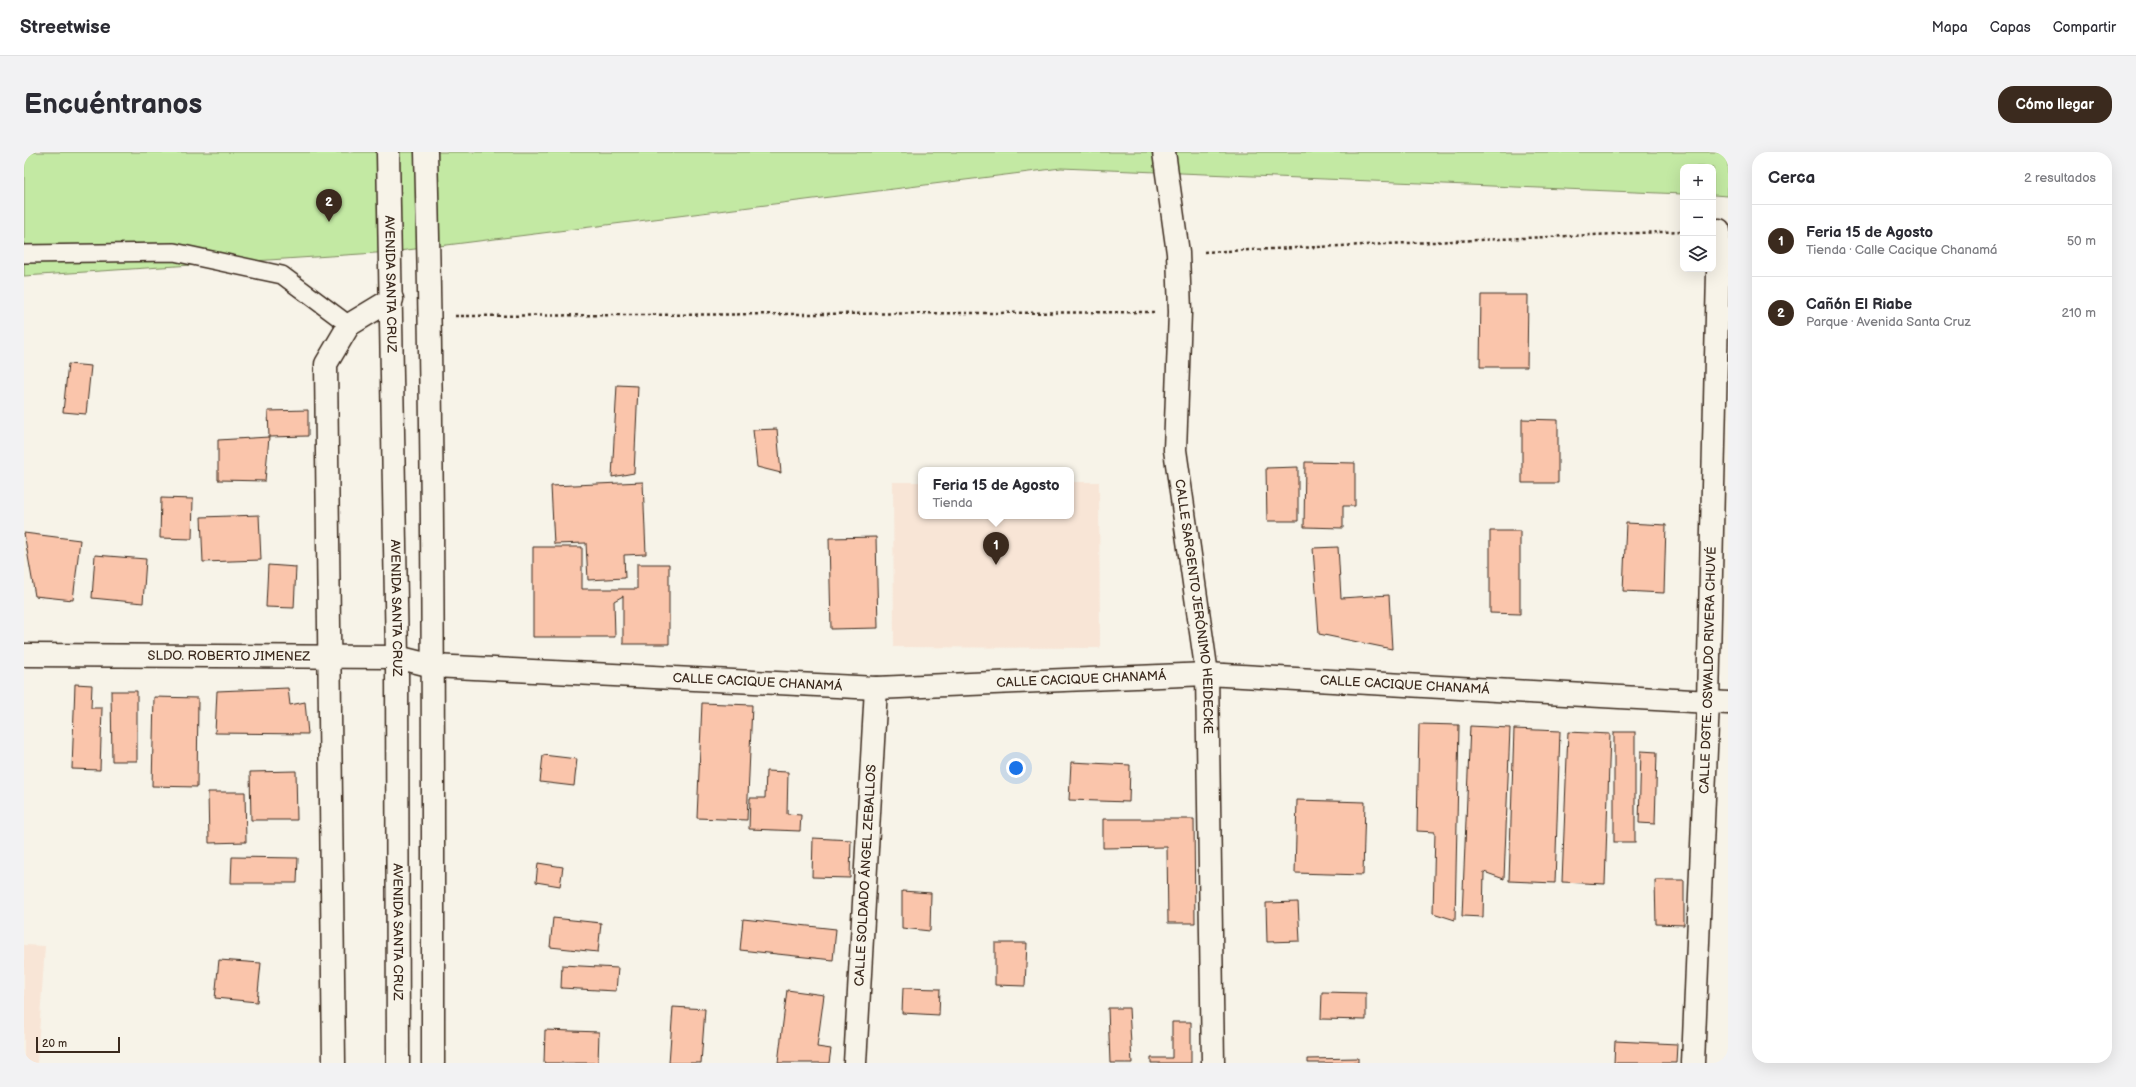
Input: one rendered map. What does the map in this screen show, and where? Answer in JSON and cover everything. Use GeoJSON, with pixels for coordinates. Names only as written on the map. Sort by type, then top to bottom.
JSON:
{"type":"FeatureCollection","features":[{"type":"Feature","properties":{"kind":"street","name":"AVENIDA SANTA CRUZ"},"geometry":{"type":"LineString","coordinates":[[388,152],[392,299],[397,658],[398,1063]]}},
{"type":"Feature","properties":{"kind":"street"},"geometry":{"type":"LineString","coordinates":[[426,152],[430,316],[433,666],[433,1063]]}},
{"type":"Feature","properties":{"kind":"street","name":"CALLE SARGENTO JERÓNIMO HEIDECKE"},"geometry":{"type":"LineString","coordinates":[[1164,152],[1178,253],[1180,312],[1175,450],[1207,674],[1213,1063]]}},
{"type":"Feature","properties":{"kind":"street","name":"CALLE DGTE. OSWALDO RIVERA CHUVÉ"},"geometry":{"type":"LineString","coordinates":[[1693,1063],[1718,702],[1719,230]]}},
{"type":"Feature","properties":{"kind":"street"},"geometry":{"type":"LineString","coordinates":[[334,1063],[326,364],[349,325],[392,299]]}},
{"type":"Feature","properties":{"kind":"street","name":"SLDO. ROBERTO JIMENEZ"},"geometry":{"type":"LineString","coordinates":[[24,655],[397,658],[433,666]]}},
{"type":"Feature","properties":{"kind":"street","name":"CALLE CACIQUE CHANAMÁ"},"geometry":{"type":"LineString","coordinates":[[433,666],[876,688],[1207,674],[1718,702]]}},
{"type":"Feature","properties":{"kind":"street","name":"CALLE SOLDADO ÁNGEL ZEBALLOS"},"geometry":{"type":"LineString","coordinates":[[855,1063],[876,688]]}},
{"type":"Feature","properties":{"kind":"lane"},"geometry":{"type":"LineString","coordinates":[[24,254],[174,252],[282,274],[349,325]]}},
{"type":"Feature","properties":{"kind":"path"},"geometry":{"type":"LineString","coordinates":[[1178,253],[1680,231]]}},
{"type":"Feature","properties":{"kind":"path"},"geometry":{"type":"LineString","coordinates":[[430,316],[1180,312]]}},
{"type":"Feature","properties":{"kind":"shaded area"},"geometry":{"type":"Polygon","coordinates":[[[893,482],[918,482],[918,519],[1074,519],[1074,482],[1099,482],[1100,648],[894,647],[893,482]]]}},
{"type":"Feature","properties":{"kind":"shaded area"},"geometry":{"type":"Polygon","coordinates":[[[24,945],[45,946],[37,1063],[24,1063],[24,945]]]}},
{"type":"Feature","properties":{"kind":"green space"},"geometry":{"type":"Polygon","coordinates":[[[24,152],[1728,152],[1728,196],[1716,195],[1716,164],[1680,164],[1680,194],[1061,168],[391,252],[24,276],[24,152]]]}},
{"type":"Feature","properties":{"kind":"building"},"geometry":{"type":"Polygon","coordinates":[[[1481,295],[1528,295],[1527,367],[1480,367],[1481,295]]]}},
{"type":"Feature","properties":{"kind":"building"},"geometry":{"type":"Polygon","coordinates":[[[68,364],[91,366],[86,414],[63,412],[68,364]]]}},
{"type":"Feature","properties":{"kind":"building"},"geometry":{"type":"Polygon","coordinates":[[[617,385],[638,386],[634,473],[612,477],[617,385]]]}},
{"type":"Feature","properties":{"kind":"building"},"geometry":{"type":"Polygon","coordinates":[[[308,410],[308,436],[269,437],[268,411],[308,410]]]}},
{"type":"Feature","properties":{"kind":"building"},"geometry":{"type":"Polygon","coordinates":[[[1522,419],[1558,420],[1558,483],[1522,483],[1522,419]]]}},
{"type":"Feature","properties":{"kind":"building"},"geometry":{"type":"Polygon","coordinates":[[[777,429],[781,473],[757,467],[753,430],[777,429]]]}},
{"type":"Feature","properties":{"kind":"building"},"geometry":{"type":"Polygon","coordinates":[[[269,437],[265,481],[218,480],[218,440],[269,437]]]}},
{"type":"Feature","properties":{"kind":"building"},"geometry":{"type":"Polygon","coordinates":[[[1305,462],[1355,463],[1355,506],[1343,506],[1343,528],[1304,527],[1305,462]]]}},
{"type":"Feature","properties":{"kind":"building"},"geometry":{"type":"Polygon","coordinates":[[[1298,467],[1298,521],[1267,521],[1266,468],[1298,467]]]}},
{"type":"Feature","properties":{"kind":"building"},"geometry":{"type":"Polygon","coordinates":[[[643,482],[646,554],[624,555],[625,578],[588,580],[586,543],[554,544],[551,486],[643,482]]]}},
{"type":"Feature","properties":{"kind":"building"},"geometry":{"type":"Polygon","coordinates":[[[161,498],[193,499],[192,539],[160,538],[161,498]]]}},
{"type":"Feature","properties":{"kind":"building"},"geometry":{"type":"Polygon","coordinates":[[[259,515],[261,560],[203,562],[201,517],[259,515]]]}},
{"type":"Feature","properties":{"kind":"building"},"geometry":{"type":"Polygon","coordinates":[[[1626,523],[1666,525],[1664,593],[1623,591],[1626,523]]]}},
{"type":"Feature","properties":{"kind":"building"},"geometry":{"type":"Polygon","coordinates":[[[1490,531],[1520,531],[1520,614],[1490,613],[1490,531]]]}},
{"type":"Feature","properties":{"kind":"building"},"geometry":{"type":"Polygon","coordinates":[[[24,533],[80,540],[73,600],[35,596],[24,533]]]}},
{"type":"Feature","properties":{"kind":"building"},"geometry":{"type":"Polygon","coordinates":[[[876,537],[878,628],[831,629],[829,538],[876,537]]]}},
{"type":"Feature","properties":{"kind":"building"},"geometry":{"type":"Polygon","coordinates":[[[533,547],[582,547],[582,589],[637,589],[637,564],[669,564],[669,644],[623,644],[623,596],[614,601],[615,637],[533,637],[533,547]]]}},
{"type":"Feature","properties":{"kind":"building"},"geometry":{"type":"Polygon","coordinates":[[[1338,547],[1341,598],[1389,595],[1392,649],[1319,634],[1313,548],[1338,547]]]}},
{"type":"Feature","properties":{"kind":"building"},"geometry":{"type":"Polygon","coordinates":[[[95,555],[146,559],[143,603],[92,598],[95,555]]]}},
{"type":"Feature","properties":{"kind":"building"},"geometry":{"type":"Polygon","coordinates":[[[268,565],[296,567],[294,608],[266,607],[268,565]]]}},
{"type":"Feature","properties":{"kind":"building"},"geometry":{"type":"Polygon","coordinates":[[[75,684],[92,685],[91,708],[102,708],[100,770],[72,769],[75,684]]]}},
{"type":"Feature","properties":{"kind":"building"},"geometry":{"type":"Polygon","coordinates":[[[288,688],[290,705],[305,702],[308,734],[215,733],[217,691],[288,688]]]}},
{"type":"Feature","properties":{"kind":"building"},"geometry":{"type":"Polygon","coordinates":[[[111,691],[137,691],[137,761],[112,761],[111,691]]]}},
{"type":"Feature","properties":{"kind":"building"},"geometry":{"type":"Polygon","coordinates":[[[154,697],[198,698],[197,787],[152,786],[154,697]]]}},
{"type":"Feature","properties":{"kind":"building"},"geometry":{"type":"Polygon","coordinates":[[[702,703],[752,705],[747,820],[697,818],[702,703]]]}},
{"type":"Feature","properties":{"kind":"building"},"geometry":{"type":"Polygon","coordinates":[[[1419,724],[1459,725],[1455,920],[1433,913],[1435,832],[1417,831],[1419,724]]]}},
{"type":"Feature","properties":{"kind":"building"},"geometry":{"type":"Polygon","coordinates":[[[1470,726],[1510,728],[1504,879],[1484,872],[1483,917],[1462,916],[1470,726]]]}},
{"type":"Feature","properties":{"kind":"building"},"geometry":{"type":"Polygon","coordinates":[[[1514,729],[1560,731],[1555,883],[1509,881],[1514,729]]]}},
{"type":"Feature","properties":{"kind":"building"},"geometry":{"type":"Polygon","coordinates":[[[1568,732],[1610,734],[1605,884],[1562,882],[1568,732]]]}},
{"type":"Feature","properties":{"kind":"building"},"geometry":{"type":"Polygon","coordinates":[[[1614,732],[1635,732],[1635,842],[1614,842],[1614,732]]]}},
{"type":"Feature","properties":{"kind":"building"},"geometry":{"type":"Polygon","coordinates":[[[1641,751],[1657,752],[1655,824],[1639,823],[1641,751]]]}},
{"type":"Feature","properties":{"kind":"building"},"geometry":{"type":"Polygon","coordinates":[[[543,755],[577,759],[574,786],[540,782],[543,755]]]}},
{"type":"Feature","properties":{"kind":"building"},"geometry":{"type":"Polygon","coordinates":[[[1071,762],[1130,765],[1129,802],[1069,800],[1071,762]]]}},
{"type":"Feature","properties":{"kind":"building"},"geometry":{"type":"Polygon","coordinates":[[[296,771],[297,820],[251,820],[250,772],[296,771]]]}},
{"type":"Feature","properties":{"kind":"building"},"geometry":{"type":"Polygon","coordinates":[[[766,771],[788,772],[787,814],[801,815],[800,831],[749,829],[750,798],[765,798],[766,771]]]}},
{"type":"Feature","properties":{"kind":"building"},"geometry":{"type":"Polygon","coordinates":[[[208,792],[245,792],[246,842],[209,843],[208,792]]]}},
{"type":"Feature","properties":{"kind":"building"},"geometry":{"type":"Polygon","coordinates":[[[1297,800],[1365,802],[1363,875],[1295,873],[1297,800]]]}},
{"type":"Feature","properties":{"kind":"building"},"geometry":{"type":"Polygon","coordinates":[[[1103,819],[1194,819],[1195,923],[1168,923],[1167,847],[1103,848],[1103,819]]]}},
{"type":"Feature","properties":{"kind":"building"},"geometry":{"type":"Polygon","coordinates":[[[813,838],[851,840],[850,878],[812,877],[813,838]]]}},
{"type":"Feature","properties":{"kind":"building"},"geometry":{"type":"Polygon","coordinates":[[[232,857],[298,858],[297,883],[231,883],[232,857]]]}},
{"type":"Feature","properties":{"kind":"building"},"geometry":{"type":"Polygon","coordinates":[[[538,863],[563,867],[560,886],[536,882],[538,863]]]}},
{"type":"Feature","properties":{"kind":"building"},"geometry":{"type":"Polygon","coordinates":[[[1655,880],[1684,880],[1684,925],[1656,924],[1655,880]]]}},
{"type":"Feature","properties":{"kind":"building"},"geometry":{"type":"Polygon","coordinates":[[[902,891],[931,893],[930,931],[902,928],[902,891]]]}},
{"type":"Feature","properties":{"kind":"building"},"geometry":{"type":"Polygon","coordinates":[[[1298,902],[1300,941],[1267,942],[1266,903],[1298,902]]]}},
{"type":"Feature","properties":{"kind":"building"},"geometry":{"type":"Polygon","coordinates":[[[553,918],[601,923],[598,952],[550,947],[553,918]]]}},
{"type":"Feature","properties":{"kind":"building"},"geometry":{"type":"Polygon","coordinates":[[[743,919],[836,929],[833,960],[740,950],[743,919]]]}},
{"type":"Feature","properties":{"kind":"building"},"geometry":{"type":"Polygon","coordinates":[[[995,943],[1027,943],[1025,986],[995,985],[995,943]]]}},
{"type":"Feature","properties":{"kind":"building"},"geometry":{"type":"Polygon","coordinates":[[[219,960],[261,963],[257,1002],[215,998],[219,960]]]}},
{"type":"Feature","properties":{"kind":"building"},"geometry":{"type":"Polygon","coordinates":[[[562,965],[618,968],[616,991],[561,988],[562,965]]]}},
{"type":"Feature","properties":{"kind":"building"},"geometry":{"type":"Polygon","coordinates":[[[903,988],[940,989],[939,1015],[902,1013],[903,988]]]}},
{"type":"Feature","properties":{"kind":"building"},"geometry":{"type":"Polygon","coordinates":[[[787,990],[824,995],[817,1047],[831,1049],[829,1063],[778,1063],[787,990]]]}},
{"type":"Feature","properties":{"kind":"building"},"geometry":{"type":"Polygon","coordinates":[[[1322,992],[1366,993],[1366,1020],[1321,1019],[1322,992]]]}},
{"type":"Feature","properties":{"kind":"building"},"geometry":{"type":"Polygon","coordinates":[[[673,1007],[705,1009],[701,1063],[669,1063],[673,1007]]]}},
{"type":"Feature","properties":{"kind":"building"},"geometry":{"type":"Polygon","coordinates":[[[1108,1008],[1129,1008],[1132,1063],[1110,1063],[1108,1008]]]}},
{"type":"Feature","properties":{"kind":"building"},"geometry":{"type":"Polygon","coordinates":[[[1172,1022],[1191,1022],[1191,1063],[1151,1063],[1151,1058],[1172,1058],[1172,1022]]]}},
{"type":"Feature","properties":{"kind":"building"},"geometry":{"type":"Polygon","coordinates":[[[545,1030],[599,1032],[598,1063],[544,1063],[545,1030]]]}},
{"type":"Feature","properties":{"kind":"building"},"geometry":{"type":"Polygon","coordinates":[[[1615,1041],[1677,1044],[1676,1063],[1614,1063],[1615,1041]]]}},
{"type":"Feature","properties":{"kind":"building"},"geometry":{"type":"Polygon","coordinates":[[[1358,1058],[1358,1063],[1308,1063],[1308,1059],[1358,1058]]]}},
{"type":"Feature","properties":{"kind":"place","name":"Cañón El Riabe"},"geometry":{"type":"Point","coordinates":[329,222]}},
{"type":"Feature","properties":{"kind":"place","name":"Feria 15 de Agosto"},"geometry":{"type":"Point","coordinates":[996,565]}}]}
